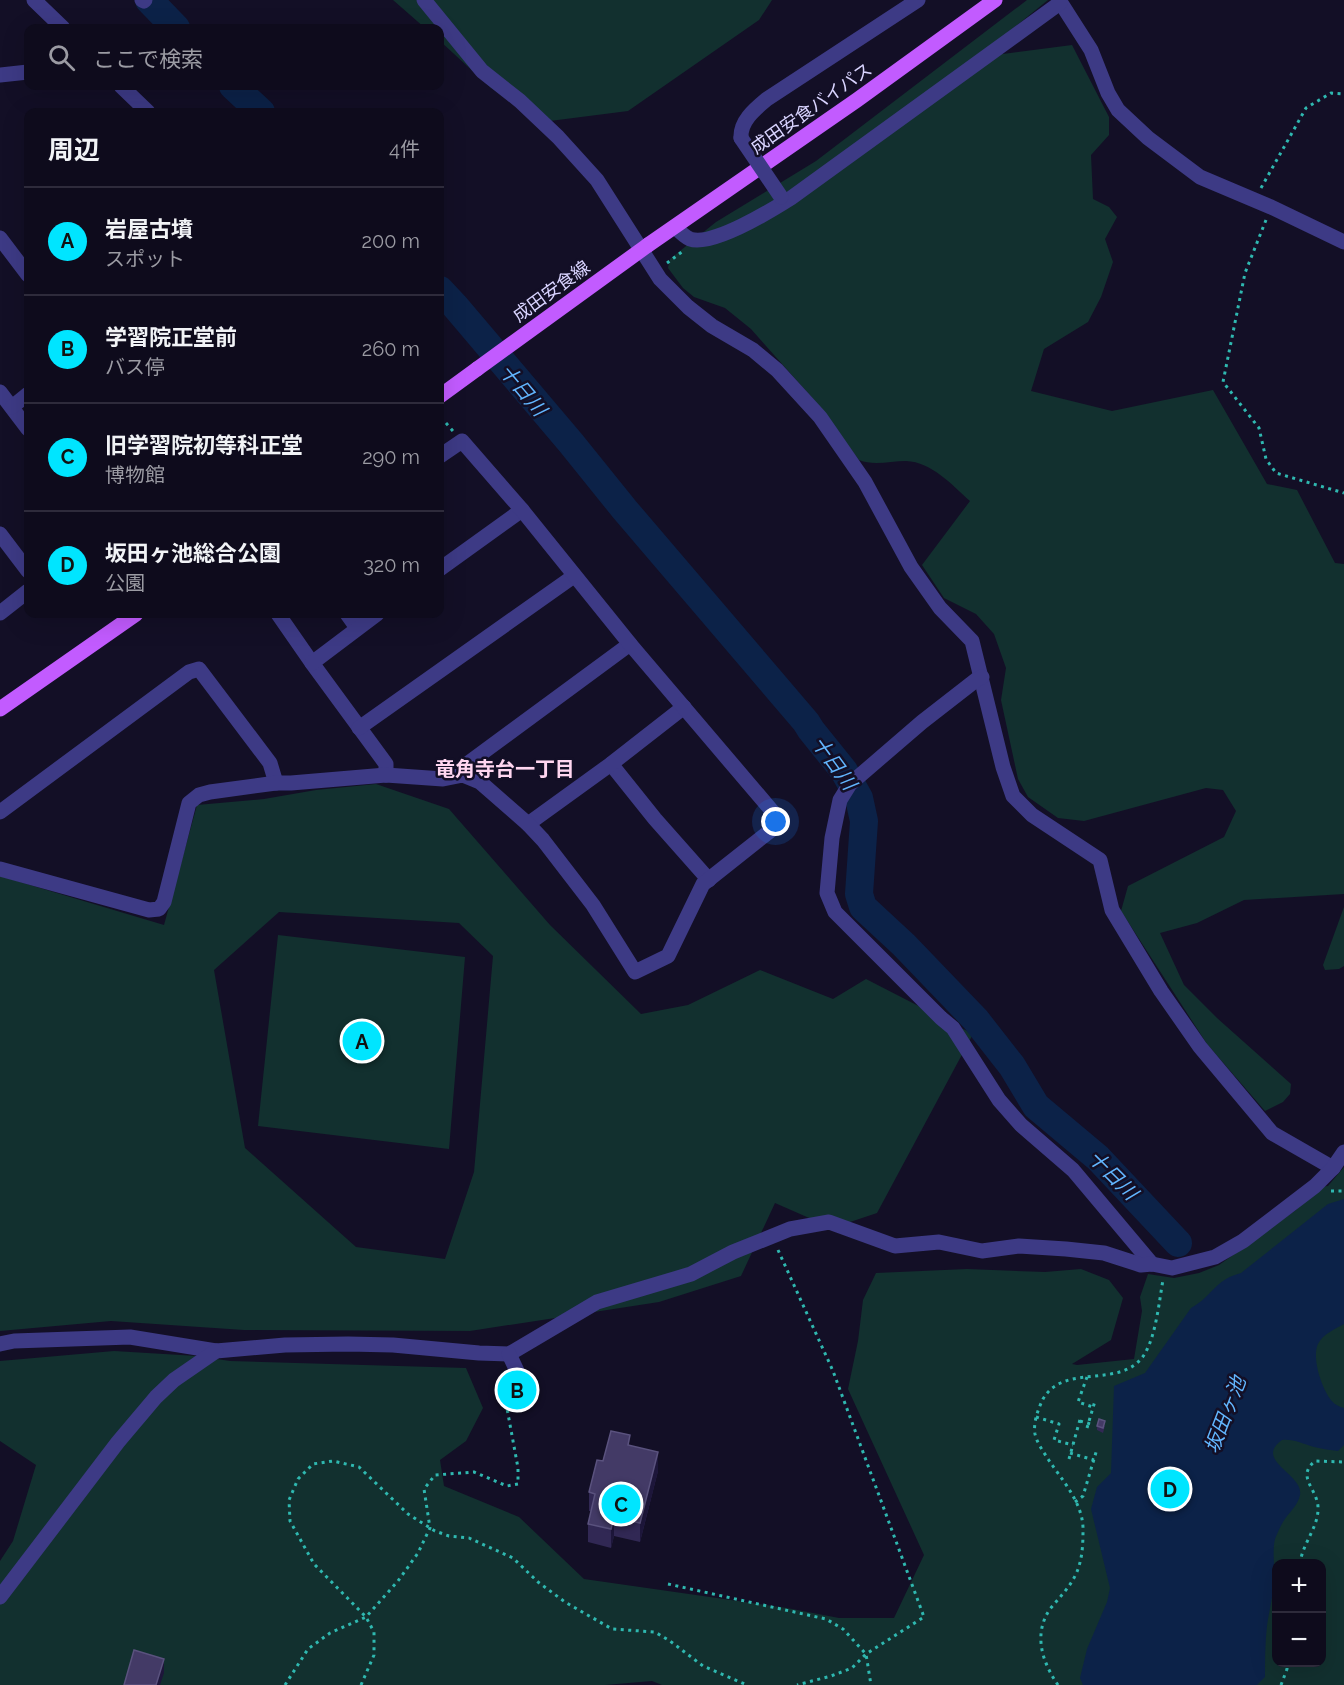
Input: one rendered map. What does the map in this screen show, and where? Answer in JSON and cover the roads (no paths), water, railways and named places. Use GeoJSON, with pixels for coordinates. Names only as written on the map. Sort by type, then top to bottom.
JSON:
{"type":"FeatureCollection","features":[{"type":"Feature","properties":{"kind":"main road","name":"成田安食バイパス"},"geometry":{"type":"LineString","coordinates":[[648,245],[858,100],[995,0]]}},
{"type":"Feature","properties":{"kind":"main road","name":"成田安食線"},"geometry":{"type":"LineString","coordinates":[[444,393],[648,245]]}},
{"type":"Feature","properties":{"kind":"main road"},"geometry":{"type":"LineString","coordinates":[[0,709],[130,618]]}},
{"type":"Feature","properties":{"kind":"street"},"geometry":{"type":"LineString","coordinates":[[34,0],[59,24]]}},
{"type":"Feature","properties":{"kind":"street"},"geometry":{"type":"LineString","coordinates":[[424,0],[444,24]]}},
{"type":"Feature","properties":{"kind":"street"},"geometry":{"type":"LineString","coordinates":[[786,197],[741,138],[741,132],[753,111],[766,99],[918,0]]}},
{"type":"Feature","properties":{"kind":"street"},"geometry":{"type":"LineString","coordinates":[[675,227],[690,239],[704,240],[751,223],[1060,1],[1091,50],[1108,93],[1118,110],[1148,138],[1200,177],[1271,207],[1344,242]]}},
{"type":"Feature","properties":{"kind":"street"},"geometry":{"type":"LineString","coordinates":[[444,24],[482,70],[520,101],[558,137],[597,180],[660,279],[688,307],[712,326],[753,350],[777,370],[820,417],[865,482],[917,575],[939,608],[972,641],[1012,796],[1032,815],[1100,860],[1112,910],[1161,991],[1200,1047],[1272,1133],[1333,1168]]}},
{"type":"Feature","properties":{"kind":"street"},"geometry":{"type":"LineString","coordinates":[[0,75],[24,72]]}},
{"type":"Feature","properties":{"kind":"street"},"geometry":{"type":"LineString","coordinates":[[124,90],[144,108]]}},
{"type":"Feature","properties":{"kind":"street"},"geometry":{"type":"LineString","coordinates":[[0,238],[24,270]]}},
{"type":"Feature","properties":{"kind":"street"},"geometry":{"type":"LineString","coordinates":[[0,392],[24,424]]}},
{"type":"Feature","properties":{"kind":"street"},"geometry":{"type":"LineString","coordinates":[[12,407],[24,397]]}},
{"type":"Feature","properties":{"kind":"street"},"geometry":{"type":"LineString","coordinates":[[0,868],[149,910],[159,909],[164,902],[189,803],[199,795],[276,783],[386,775],[442,779],[463,775],[480,782],[543,840],[593,905],[635,972],[668,956],[703,885],[775,827],[778,818],[462,441],[444,453]]}},
{"type":"Feature","properties":{"kind":"street"},"geometry":{"type":"LineString","coordinates":[[444,566],[522,510]]}},
{"type":"Feature","properties":{"kind":"street"},"geometry":{"type":"LineString","coordinates":[[0,534],[24,566]]}},
{"type":"Feature","properties":{"kind":"street"},"geometry":{"type":"LineString","coordinates":[[359,728],[574,576]]}},
{"type":"Feature","properties":{"kind":"street"},"geometry":{"type":"LineString","coordinates":[[0,612],[24,594]]}},
{"type":"Feature","properties":{"kind":"street"},"geometry":{"type":"LineString","coordinates":[[281,618],[386,765],[386,775]]}},
{"type":"Feature","properties":{"kind":"street"},"geometry":{"type":"LineString","coordinates":[[349,618],[357,628]]}},
{"type":"Feature","properties":{"kind":"street"},"geometry":{"type":"LineString","coordinates":[[312,663],[371,618]]}},
{"type":"Feature","properties":{"kind":"street"},"geometry":{"type":"LineString","coordinates":[[463,775],[467,764],[630,644]]}},
{"type":"Feature","properties":{"kind":"street"},"geometry":{"type":"LineString","coordinates":[[0,812],[189,672],[199,669],[270,763],[276,783]]}},
{"type":"Feature","properties":{"kind":"street"},"geometry":{"type":"LineString","coordinates":[[982,677],[922,722],[850,784],[840,800],[834,829],[827,893],[835,912],[953,1028],[999,1100],[1021,1125],[1073,1170],[1159,1266]]}},
{"type":"Feature","properties":{"kind":"street"},"geometry":{"type":"LineString","coordinates":[[528,824],[611,764],[684,707]]}},
{"type":"Feature","properties":{"kind":"street"},"geometry":{"type":"LineString","coordinates":[[611,764],[655,819],[709,880]]}},
{"type":"Feature","properties":{"kind":"street"},"geometry":{"type":"LineString","coordinates":[[0,1344],[14,1341],[130,1337],[216,1351],[285,1345],[348,1344],[393,1345],[503,1354],[597,1302],[691,1274],[733,1252],[790,1229],[829,1222],[895,1246],[939,1242],[982,1251],[1019,1246],[1066,1249],[1104,1253],[1141,1265],[1172,1268],[1215,1257],[1244,1241],[1315,1186],[1333,1168],[1344,1152]]}},
{"type":"Feature","properties":{"kind":"street"},"geometry":{"type":"LineString","coordinates":[[0,1597],[111,1451],[156,1397],[174,1380],[216,1351]]}},
{"type":"Feature","properties":{"kind":"street"},"geometry":{"type":"LineString","coordinates":[[503,1354],[524,1386]]}},
{"type":"Feature","properties":{"kind":"water","name":"坂田ヶ池"},"geometry":{"type":"Polygon","coordinates":[[[1344,1199],[1344,1324],[1320,1340],[1316,1358],[1319,1376],[1326,1393],[1335,1404],[1344,1408],[1344,1445],[1338,1451],[1282,1440],[1275,1448],[1273,1454],[1276,1461],[1295,1480],[1300,1495],[1275,1539],[1274,1559],[1272,1559],[1272,1594],[1266,1632],[1265,1677],[1257,1685],[1083,1685],[1080,1678],[1087,1649],[1107,1602],[1110,1588],[1091,1509],[1097,1487],[1111,1473],[1114,1386],[1145,1373],[1191,1308],[1219,1284],[1241,1273],[1328,1204],[1344,1199]]]}},
{"type":"Feature","properties":{"kind":"waterway","name":"十日川"},"geometry":{"type":"LineString","coordinates":[[149,0],[172,24]]}},
{"type":"Feature","properties":{"kind":"waterway","name":"十日川"},"geometry":{"type":"LineString","coordinates":[[237,90],[257,108]]}},
{"type":"Feature","properties":{"kind":"waterway","name":"十日川"},"geometry":{"type":"LineString","coordinates":[[444,294],[806,722],[844,771],[859,798],[864,821],[859,894],[863,907],[904,945],[976,1020],[1012,1066],[1036,1106],[1098,1158],[1178,1243]]}},
{"type":"Feature","properties":{"kind":"place","name":"岩屋古墳"},"geometry":{"type":"Point","coordinates":[362,1041]}},
{"type":"Feature","properties":{"kind":"place","name":"学習院正堂前"},"geometry":{"type":"Point","coordinates":[517,1390]}},
{"type":"Feature","properties":{"kind":"place","name":"坂田ヶ池総合公園"},"geometry":{"type":"Point","coordinates":[1170,1489]}},
{"type":"Feature","properties":{"kind":"place","name":"旧学習院初等科正堂"},"geometry":{"type":"Point","coordinates":[621,1504]}},
{"type":"Feature","properties":{"kind":"district","name":"竜角寺台一丁目"},"geometry":{"type":"Point","coordinates":[505,769]}}]}
